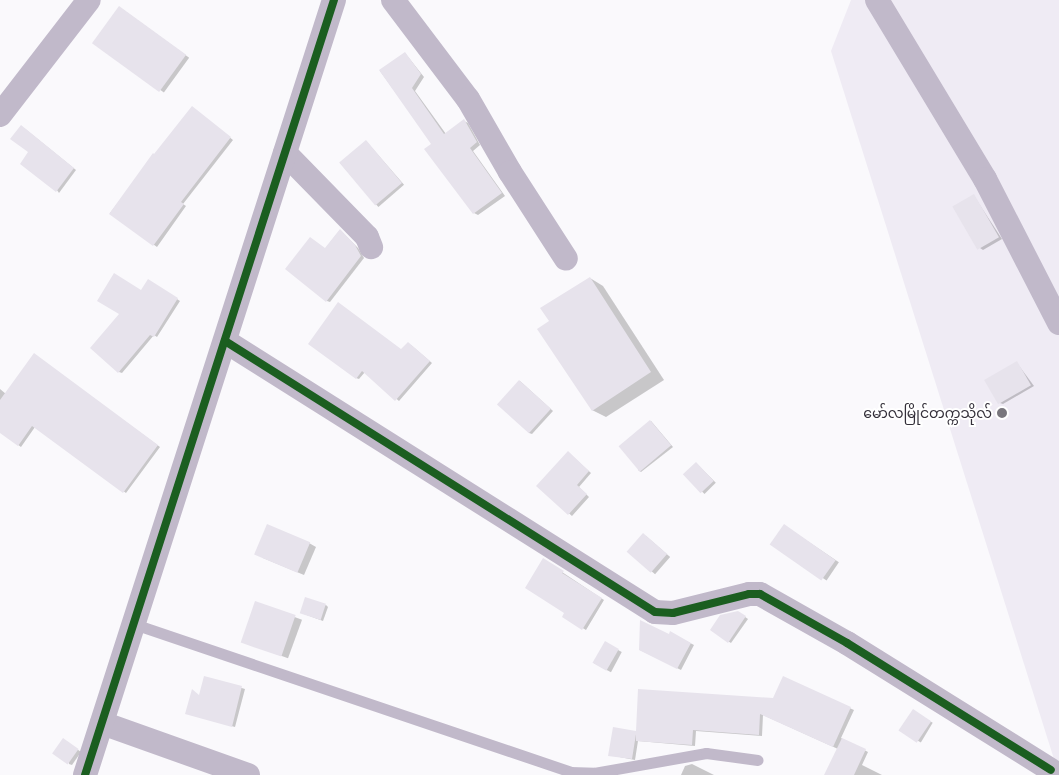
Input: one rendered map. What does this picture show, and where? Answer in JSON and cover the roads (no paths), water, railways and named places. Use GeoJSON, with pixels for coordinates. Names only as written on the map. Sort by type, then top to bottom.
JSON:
{"type":"FeatureCollection","features":[{"type":"Feature","properties":{"kind":"street"},"geometry":{"type":"LineString","coordinates":[[0,115],[89,0]]}},
{"type":"Feature","properties":{"kind":"street"},"geometry":{"type":"LineString","coordinates":[[85,775],[334,0]]}},
{"type":"Feature","properties":{"kind":"street"},"geometry":{"type":"LineString","coordinates":[[393,0],[468,99],[510,172],[566,259]]}},
{"type":"Feature","properties":{"kind":"street"},"geometry":{"type":"LineString","coordinates":[[877,0],[985,179],[1059,323]]}},
{"type":"Feature","properties":{"kind":"street"},"geometry":{"type":"LineString","coordinates":[[285,153],[367,237],[371,247]]}},
{"type":"Feature","properties":{"kind":"street"},"geometry":{"type":"LineString","coordinates":[[225,341],[655,612],[673,613],[748,594],[760,594],[847,643],[1051,770]]}},
{"type":"Feature","properties":{"kind":"street"},"geometry":{"type":"LineString","coordinates":[[102,723],[248,775]]}},
{"type":"Feature","properties":{"kind":"lane"},"geometry":{"type":"LineString","coordinates":[[134,624],[570,772],[594,773],[706,753],[758,760]]}},
{"type":"Feature","properties":{"kind":"place","name":"မော်လမြိုင်တက္ကသိုလ်"},"geometry":{"type":"Point","coordinates":[1002,413]}}]}
